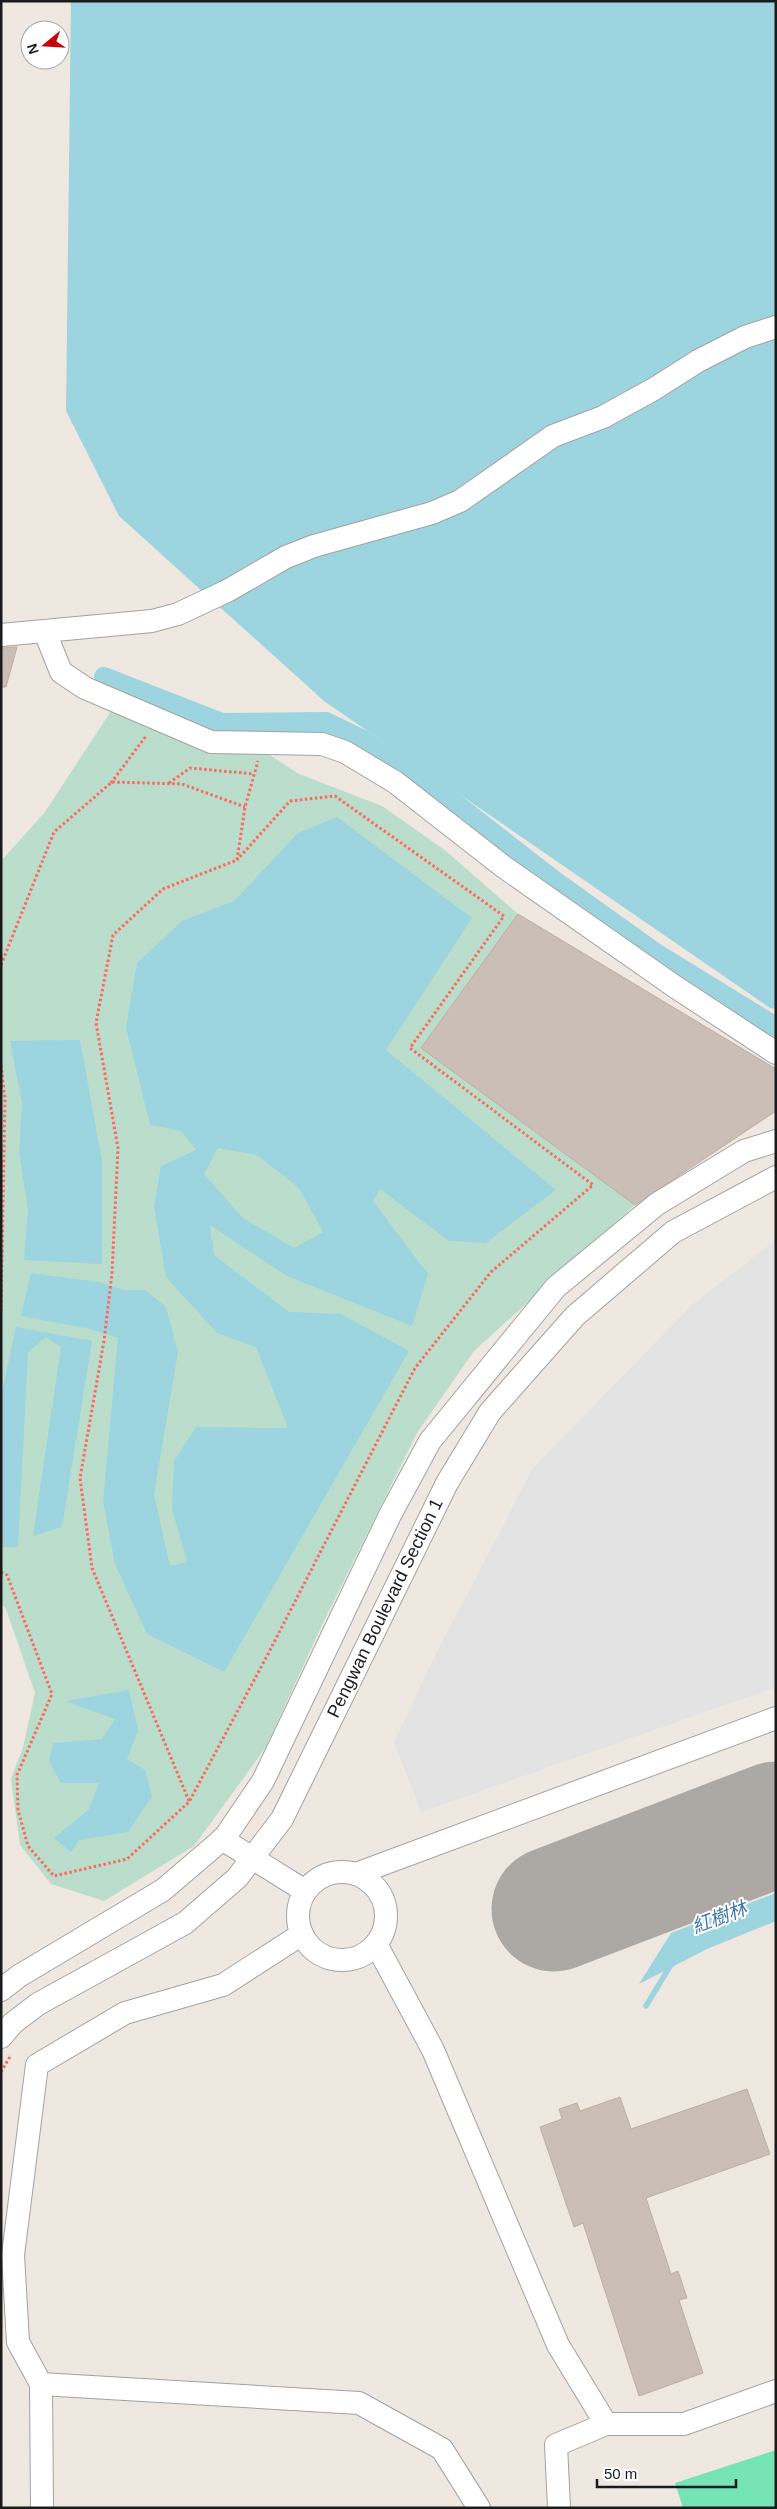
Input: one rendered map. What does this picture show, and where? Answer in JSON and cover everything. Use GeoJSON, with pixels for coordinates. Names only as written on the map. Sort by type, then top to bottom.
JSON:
{"type":"FeatureCollection","features":[{"type":"Feature","properties":{"kind":"street"},"geometry":{"type":"LineString","coordinates":[[1,635],[152,622],[178,614],[227,591],[286,557],[460,501],[495,479],[529,451],[554,436],[603,417],[654,389],[698,360],[744,337],[776,327]]}},
{"type":"Feature","properties":{"kind":"street"},"geometry":{"type":"LineString","coordinates":[[45,632],[61,672],[85,688],[211,742],[322,744],[345,752],[395,782],[504,867],[674,986],[776,1053]]}},
{"type":"Feature","properties":{"kind":"street","name":"Pengwan Boulevard Section 1"},"geometry":{"type":"LineString","coordinates":[[1,1990],[19,1976],[163,1890],[222,1840],[263,1781],[390,1515],[430,1441],[556,1287],[657,1204],[744,1151],[776,1140]]}},
{"type":"Feature","properties":{"kind":"street","name":"Pengwan Boulevard Section 1"},"geometry":{"type":"LineString","coordinates":[[1,2037],[13,2023],[38,2004],[186,1922],[237,1878],[282,1819],[442,1491],[490,1412],[574,1316],[673,1232],[776,1177]]}},
{"type":"Feature","properties":{"kind":"street"},"geometry":{"type":"LineString","coordinates":[[356,1874],[776,1718]]}},
{"type":"Feature","properties":{"kind":"street"},"geometry":{"type":"LineString","coordinates":[[222,1840],[305,1891]]}},
{"type":"Feature","properties":{"kind":"street"},"geometry":{"type":"LineString","coordinates":[[342,1872],[356,1874],[368,1880],[378,1891],[384,1904],[386,1918],[383,1932],[376,1944],[365,1954],[351,1959],[336,1960],[322,1955],[310,1946],[302,1934],[298,1920],[299,1905],[305,1891],[315,1881],[328,1874],[342,1872]]}},
{"type":"Feature","properties":{"kind":"street"},"geometry":{"type":"LineString","coordinates":[[42,2508],[41,2384],[18,2342],[13,2254],[37,2065],[125,2013],[223,1985],[302,1934]]}},
{"type":"Feature","properties":{"kind":"street"},"geometry":{"type":"LineString","coordinates":[[376,1944],[433,2050],[558,2344],[606,2424]]}},
{"type":"Feature","properties":{"kind":"street"},"geometry":{"type":"LineString","coordinates":[[41,2384],[359,2403],[442,2449],[479,2508]]}},
{"type":"Feature","properties":{"kind":"street"},"geometry":{"type":"LineString","coordinates":[[560,2508],[556,2445],[606,2424],[684,2424],[776,2391]]}},
{"type":"Feature","properties":{"kind":"path"},"geometry":{"type":"LineString","coordinates":[[1,965],[54,832],[110,784],[158,720]]}},
{"type":"Feature","properties":{"kind":"path"},"geometry":{"type":"LineString","coordinates":[[237,860],[245,807],[263,744]]}},
{"type":"Feature","properties":{"kind":"path"},"geometry":{"type":"LineString","coordinates":[[168,783],[190,768],[254,774]]}},
{"type":"Feature","properties":{"kind":"path"},"geometry":{"type":"LineString","coordinates":[[110,784],[182,784],[245,807]]}},
{"type":"Feature","properties":{"kind":"path"},"geometry":{"type":"LineString","coordinates":[[1,1572],[7,1574],[52,1694],[17,1775],[18,1810],[28,1846],[54,1876],[127,1859],[189,1802],[267,1656],[415,1368],[491,1272],[593,1185],[410,1048],[504,916],[335,796],[290,801],[237,860],[163,889],[113,935],[96,1023],[118,1148],[112,1273],[104,1342],[80,1478],[92,1568],[189,1802]]}},
{"type":"Feature","properties":{"kind":"path"},"geometry":{"type":"LineString","coordinates":[[1,1065],[5,1099],[1,1311]]}},
{"type":"Feature","properties":{"kind":"green space"},"geometry":{"type":"Polygon","coordinates":[[[117,702],[219,722],[299,774],[382,806],[446,851],[518,914],[422,1048],[635,1205],[474,1351],[417,1433],[321,1627],[266,1747],[194,1846],[104,1901],[51,1884],[20,1845],[11,1779],[23,1747],[35,1693],[6,1609],[1,1603],[1,861],[45,812],[117,702]]]}},
{"type":"Feature","properties":{"kind":"green space"},"geometry":{"type":"Polygon","coordinates":[[[776,2450],[776,2508],[683,2508],[675,2483],[776,2450]]]}},
{"type":"Feature","properties":{"kind":"shaded area"},"geometry":{"type":"Polygon","coordinates":[[[776,1240],[776,1687],[421,1812],[394,1742],[436,1654],[533,1468],[692,1305],[776,1240]]]}},
{"type":"Feature","properties":{"kind":"water"},"geometry":{"type":"Polygon","coordinates":[[[71,1],[776,1],[776,1009],[770,1008],[324,701],[119,516],[66,411],[71,1]]]}},
{"type":"Feature","properties":{"kind":"water"},"geometry":{"type":"Polygon","coordinates":[[[337,817],[472,918],[386,1050],[556,1190],[486,1243],[449,1241],[380,1189],[373,1201],[428,1274],[412,1326],[287,1276],[210,1225],[214,1255],[289,1312],[341,1314],[409,1351],[224,1672],[147,1634],[115,1564],[103,1501],[118,1338],[90,1329],[21,1316],[31,1273],[99,1282],[125,1290],[145,1290],[166,1307],[178,1352],[154,1494],[170,1566],[187,1562],[172,1509],[174,1461],[196,1427],[288,1428],[256,1347],[217,1333],[166,1277],[154,1206],[161,1166],[196,1150],[181,1131],[150,1125],[126,1028],[137,963],[182,921],[234,901],[298,833],[337,817]],[[218,1148],[204,1174],[243,1218],[294,1248],[323,1232],[299,1188],[257,1155],[218,1148]]]}},
{"type":"Feature","properties":{"kind":"water"},"geometry":{"type":"Polygon","coordinates":[[[80,1040],[102,1161],[102,1264],[24,1260],[28,1208],[19,1152],[22,1103],[10,1041],[80,1040]]]}},
{"type":"Feature","properties":{"kind":"water"},"geometry":{"type":"Polygon","coordinates":[[[16,1327],[92,1341],[62,1527],[33,1536],[61,1347],[46,1337],[28,1352],[18,1547],[1,1547],[1,1396],[16,1327]]]}},
{"type":"Feature","properties":{"kind":"water"},"geometry":{"type":"Polygon","coordinates":[[[129,1690],[138,1731],[127,1759],[145,1770],[152,1797],[128,1832],[79,1840],[71,1852],[54,1838],[89,1809],[99,1783],[61,1783],[49,1761],[53,1743],[102,1739],[115,1719],[65,1701],[129,1690]]]}},
{"type":"Feature","properties":{"kind":"water"},"geometry":{"type":"Polygon","coordinates":[[[776,1893],[776,1921],[707,1949],[639,1984],[671,1933],[776,1893]]]}},
{"type":"Feature","properties":{"kind":"building"},"geometry":{"type":"Polygon","coordinates":[[[17,647],[6,687],[1,687],[1,648],[17,647]]]}},
{"type":"Feature","properties":{"kind":"building"},"geometry":{"type":"Polygon","coordinates":[[[518,914],[776,1069],[776,1111],[635,1205],[421,1048],[518,914]]]}},
{"type":"Feature","properties":{"kind":"building"},"geometry":{"type":"Polygon","coordinates":[[[747,2089],[770,2154],[646,2198],[671,2274],[678,2271],[687,2298],[679,2300],[703,2373],[639,2396],[583,2223],[574,2227],[540,2127],[562,2119],[559,2109],[577,2103],[580,2111],[620,2097],[631,2129],[747,2089]]]}},
{"type":"Feature","properties":{"kind":"waterway"},"geometry":{"type":"LineString","coordinates":[[104,677],[222,723],[326,722],[363,740],[443,794],[556,882],[654,952],[776,1027]]}},
{"type":"Feature","properties":{"kind":"waterway","name":"紅樹林"},"geometry":{"type":"LineString","coordinates":[[646,2006],[672,1963]]}},
{"type":"Feature","properties":{"kind":"runway"},"geometry":{"type":"LineString","coordinates":[[554,1909],[776,1824]]}}]}
